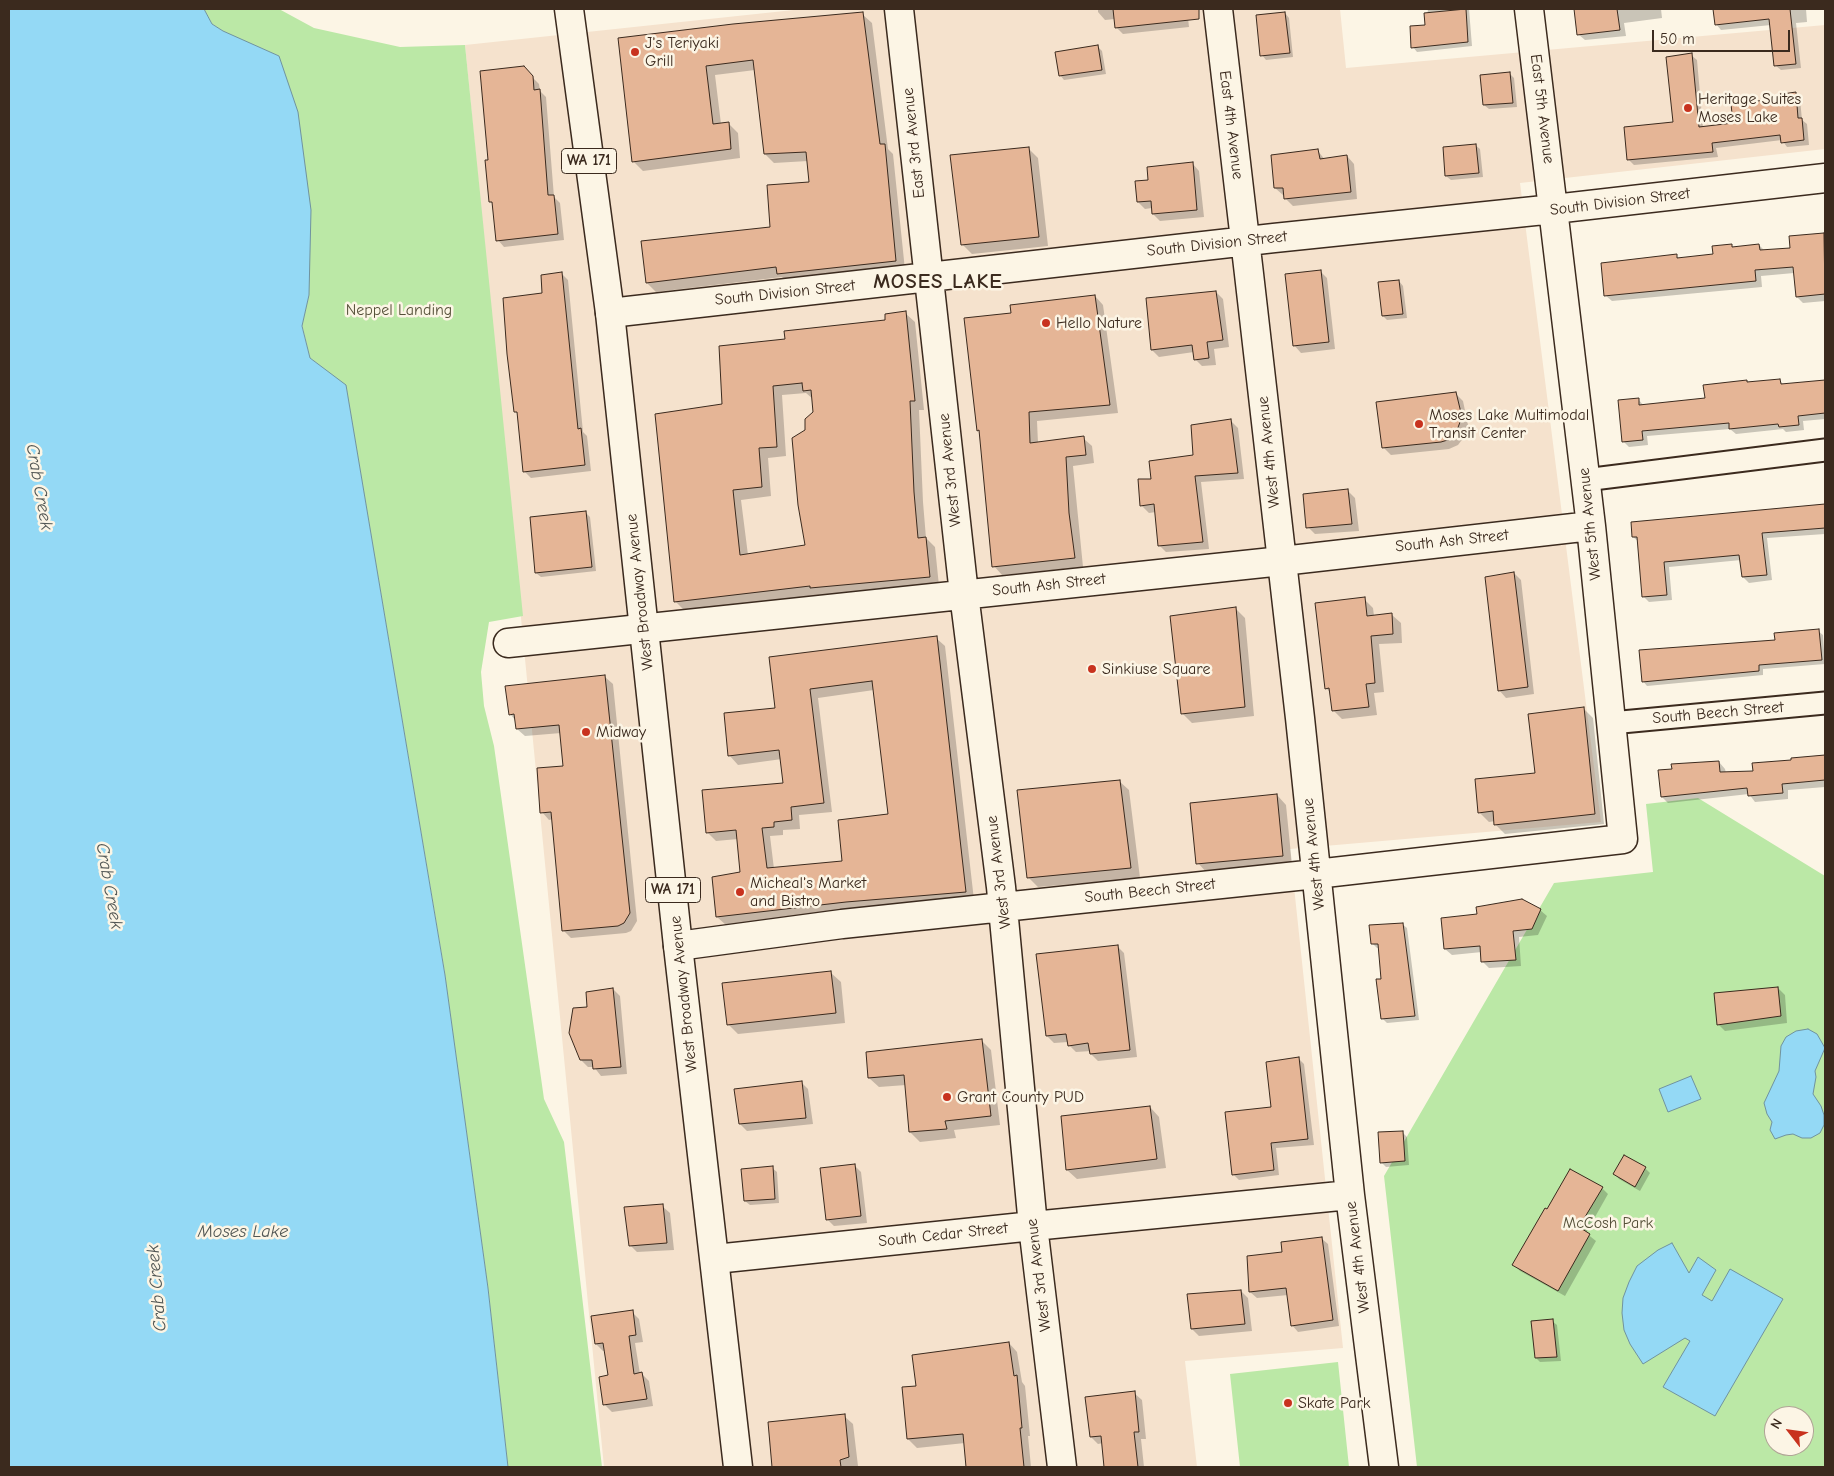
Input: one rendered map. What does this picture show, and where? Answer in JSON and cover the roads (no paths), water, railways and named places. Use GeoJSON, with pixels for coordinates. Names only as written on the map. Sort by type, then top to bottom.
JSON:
{"type":"FeatureCollection","features":[{"type":"Feature","properties":{"kind":"main road","name":"WA 171"},"geometry":{"type":"LineString","coordinates":[[569,9],[610,313]]}},
{"type":"Feature","properties":{"kind":"main road","name":"East 3rd Avenue"},"geometry":{"type":"LineString","coordinates":[[899,9],[929,278]]}},
{"type":"Feature","properties":{"kind":"main road","name":"East 4th Avenue"},"geometry":{"type":"LineString","coordinates":[[1218,9],[1246,241]]}},
{"type":"Feature","properties":{"kind":"main road","name":"East 5th Avenue"},"geometry":{"type":"LineString","coordinates":[[1529,9],[1554,209]]}},
{"type":"Feature","properties":{"kind":"main road","name":"South Division Street"},"geometry":{"type":"LineString","coordinates":[[610,313],[1825,178]]}},
{"type":"Feature","properties":{"kind":"main road","name":"West 5th Avenue"},"geometry":{"type":"LineString","coordinates":[[1554,209],[1591,526],[1622,839]]}},
{"type":"Feature","properties":{"kind":"main road","name":"West 4th Avenue"},"geometry":{"type":"LineString","coordinates":[[1246,241],[1350,1195],[1384,1467]]}},
{"type":"Feature","properties":{"kind":"main road","name":"West 3rd Avenue"},"geometry":{"type":"LineString","coordinates":[[929,278],[964,594],[1003,907],[1033,1226],[1062,1467]]}},
{"type":"Feature","properties":{"kind":"main road","name":"West Broadway Avenue"},"geometry":{"type":"LineString","coordinates":[[610,313],[678,946],[738,1467]]}},
{"type":"Feature","properties":{"kind":"main road","name":"South Ash Street"},"geometry":{"type":"LineString","coordinates":[[508,643],[643,627],[1282,561],[1591,526]]}},
{"type":"Feature","properties":{"kind":"main road","name":"South Beech Street"},"geometry":{"type":"LineString","coordinates":[[678,946],[842,924],[1316,874],[1622,839]]}},
{"type":"Feature","properties":{"kind":"main road","name":"South Cedar Street"},"geometry":{"type":"LineString","coordinates":[[715,1259],[1350,1195]]}},
{"type":"Feature","properties":{"kind":"street"},"geometry":{"type":"LineString","coordinates":[[1586,480],[1825,450]]}},
{"type":"Feature","properties":{"kind":"street","name":"South Beech Street"},"geometry":{"type":"LineString","coordinates":[[1611,724],[1825,703]]}},
{"type":"Feature","properties":{"kind":"water","name":"Moses Lake"},"geometry":{"type":"Polygon","coordinates":[[[9,9],[204,9],[212,24],[223,31],[279,56],[298,112],[311,210],[309,295],[302,326],[310,358],[346,385],[445,975],[488,1288],[508,1467],[9,1467],[9,9]]]}},
{"type":"Feature","properties":{"kind":"water"},"geometry":{"type":"Polygon","coordinates":[[[1808,1029],[1817,1034],[1825,1048],[1815,1071],[1816,1077],[1813,1094],[1821,1106],[1824,1115],[1824,1125],[1820,1133],[1811,1138],[1802,1138],[1793,1134],[1775,1139],[1770,1130],[1772,1122],[1767,1114],[1764,1103],[1779,1071],[1781,1046],[1786,1037],[1796,1031],[1808,1029]]]}},
{"type":"Feature","properties":{"kind":"water"},"geometry":{"type":"Polygon","coordinates":[[[1691,1076],[1701,1099],[1668,1112],[1659,1089],[1691,1076]]]}},
{"type":"Feature","properties":{"kind":"water"},"geometry":{"type":"Polygon","coordinates":[[[1672,1243],[1689,1273],[1698,1257],[1716,1270],[1702,1295],[1712,1301],[1730,1269],[1783,1299],[1715,1416],[1663,1387],[1690,1341],[1685,1338],[1643,1364],[1630,1344],[1624,1330],[1623,1298],[1637,1266],[1658,1250],[1672,1243]]]}},
{"type":"Feature","properties":{"kind":"place","name":"J's Teriyaki Grill"},"geometry":{"type":"Point","coordinates":[635,52]}},
{"type":"Feature","properties":{"kind":"place","name":"Heritage Suites Moses Lake"},"geometry":{"type":"Point","coordinates":[1688,108]}},
{"type":"Feature","properties":{"kind":"place","name":"Hello Nature"},"geometry":{"type":"Point","coordinates":[1046,323]}},
{"type":"Feature","properties":{"kind":"place","name":"Moses Lake Multimodal Transit Center"},"geometry":{"type":"Point","coordinates":[1419,424]}},
{"type":"Feature","properties":{"kind":"place","name":"Sinkiuse Square"},"geometry":{"type":"Point","coordinates":[1092,669]}},
{"type":"Feature","properties":{"kind":"place","name":"Midway"},"geometry":{"type":"Point","coordinates":[586,732]}},
{"type":"Feature","properties":{"kind":"place","name":"Micheal's Market and Bistro"},"geometry":{"type":"Point","coordinates":[740,892]}},
{"type":"Feature","properties":{"kind":"place","name":"Grant County PUD"},"geometry":{"type":"Point","coordinates":[947,1097]}},
{"type":"Feature","properties":{"kind":"place","name":"Skate Park"},"geometry":{"type":"Point","coordinates":[1288,1403]}},
{"type":"Feature","properties":{"kind":"district","name":"MOSES LAKE"},"geometry":{"type":"Point","coordinates":[938,282]}},
{"type":"Feature","properties":{"kind":"park label","name":"Neppel Landing"},"geometry":{"type":"Point","coordinates":[399,310]}},
{"type":"Feature","properties":{"kind":"park label","name":"McCosh Park"},"geometry":{"type":"Point","coordinates":[1608,1223]}},
{"type":"Feature","properties":{"kind":"water label","name":"Crab Creek"},"geometry":{"type":"Point","coordinates":[39,487]}},
{"type":"Feature","properties":{"kind":"water label","name":"Crab Creek"},"geometry":{"type":"Point","coordinates":[109,886]}},
{"type":"Feature","properties":{"kind":"water label","name":"Crab Creek"},"geometry":{"type":"Point","coordinates":[157,1288]}}]}
